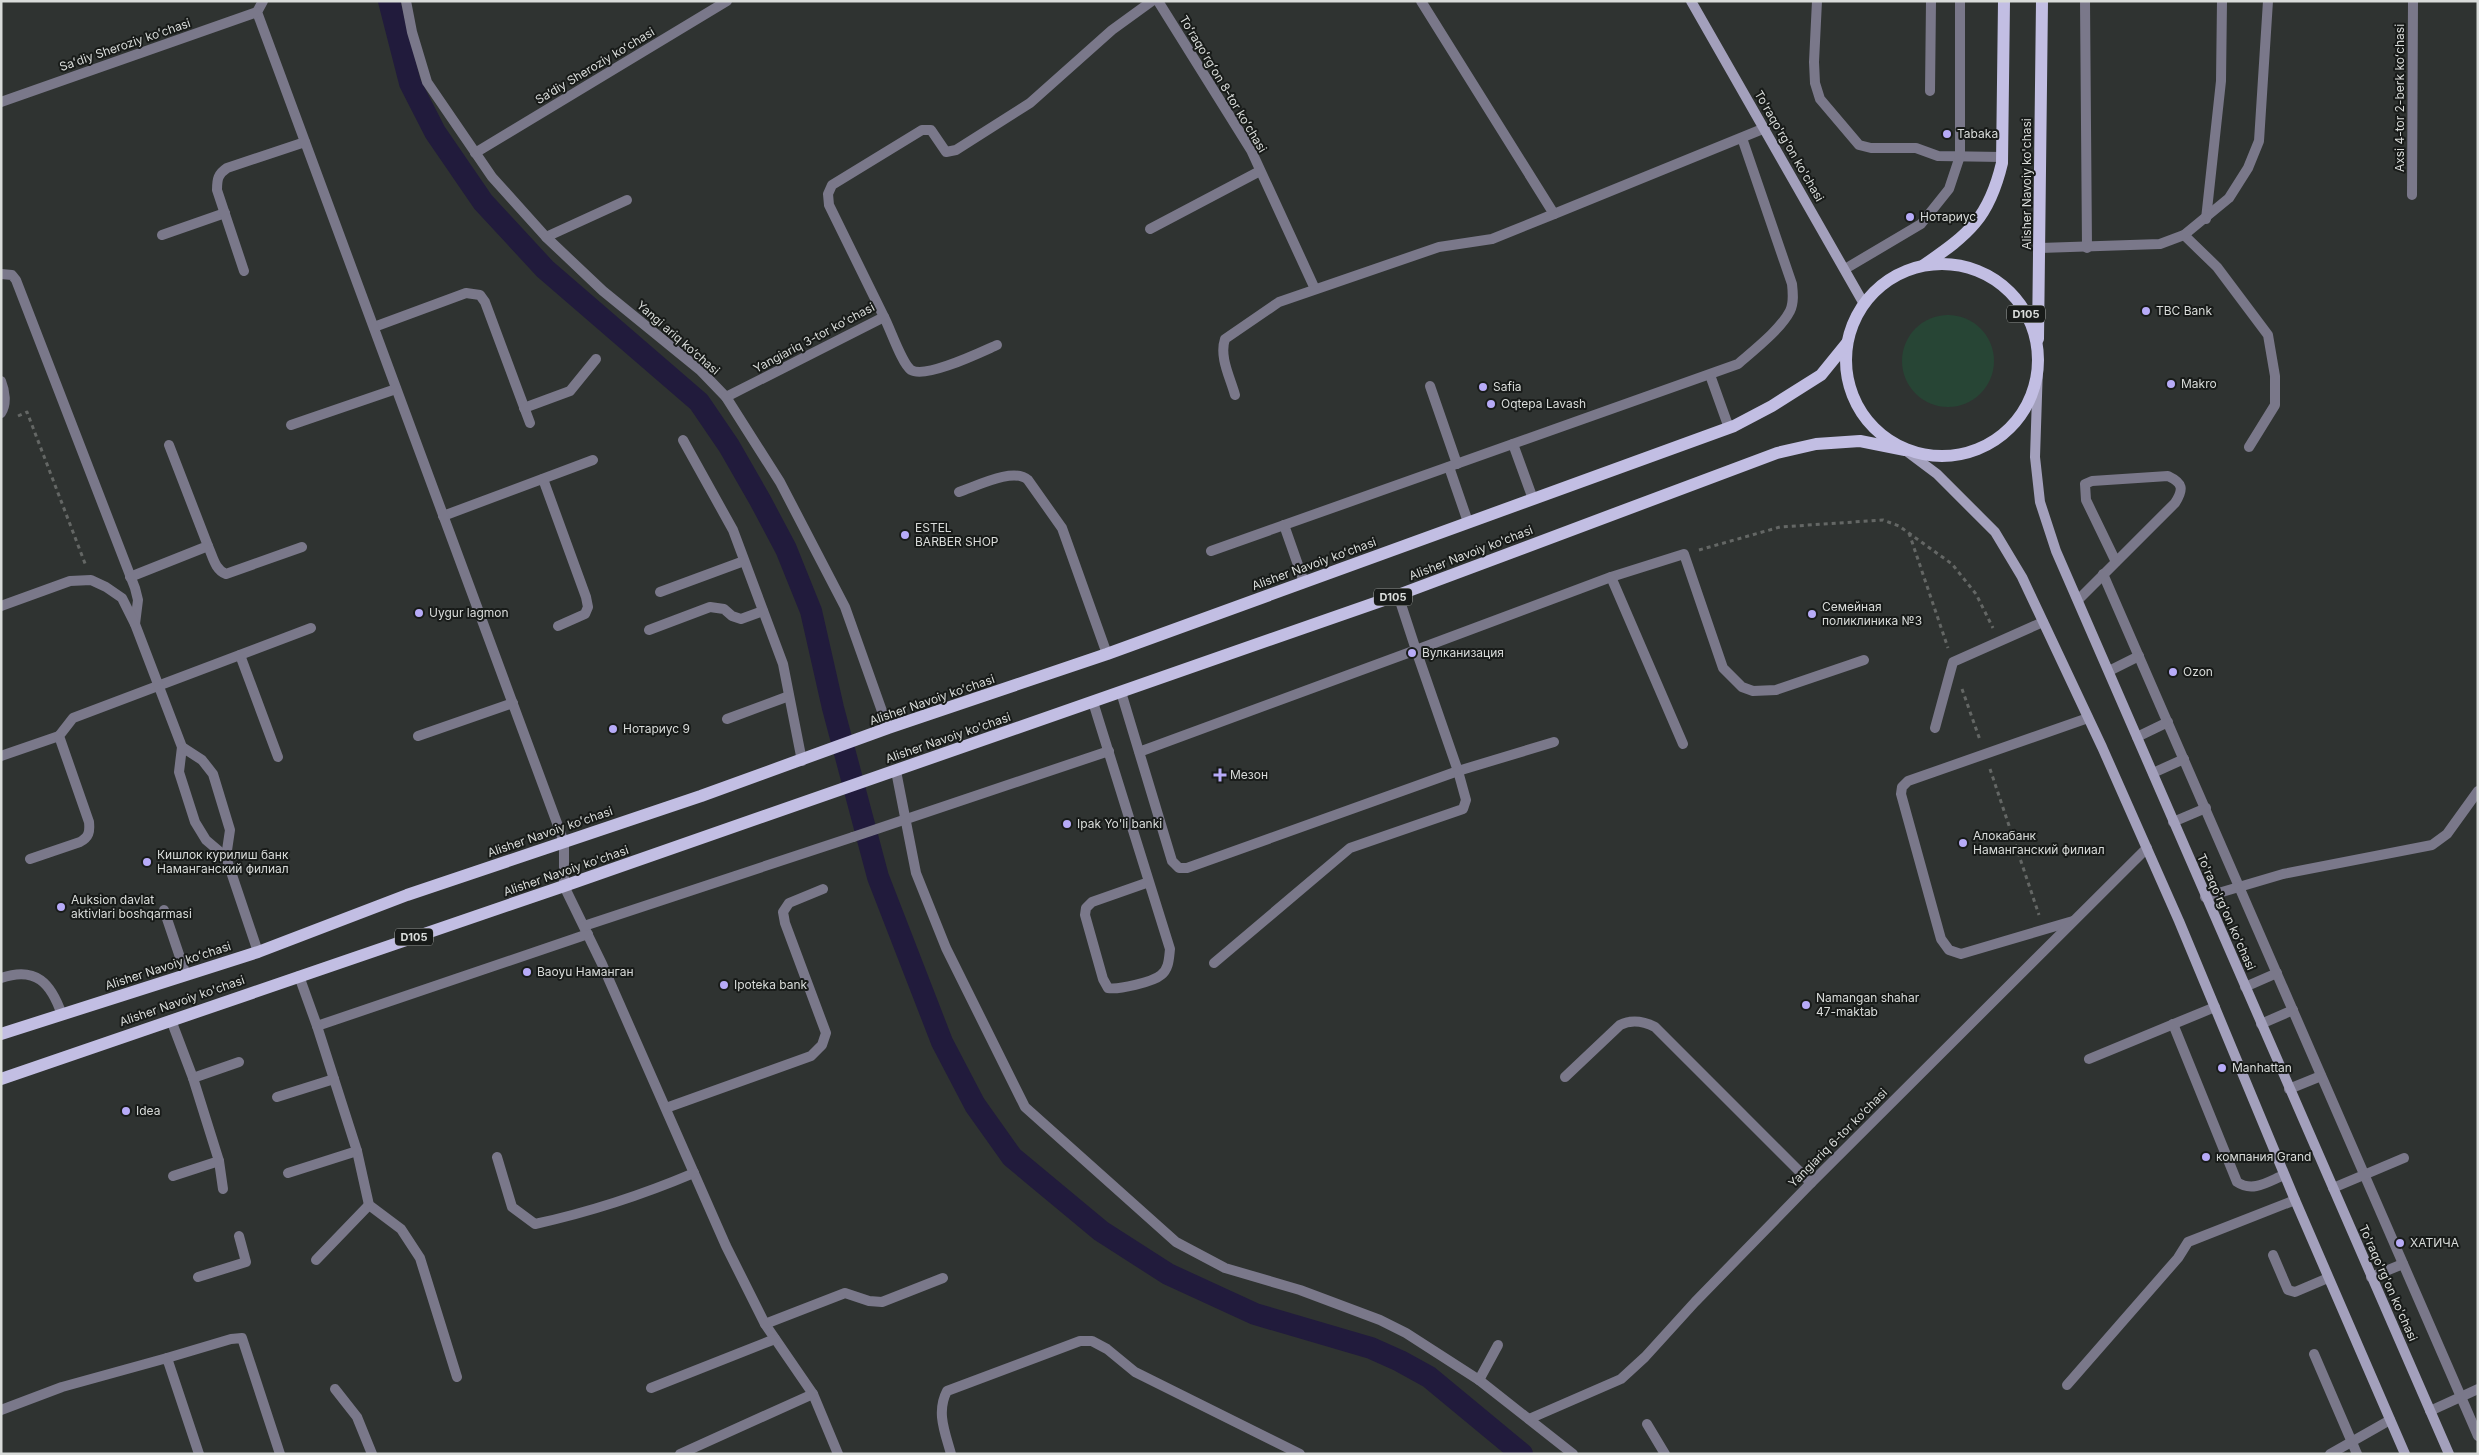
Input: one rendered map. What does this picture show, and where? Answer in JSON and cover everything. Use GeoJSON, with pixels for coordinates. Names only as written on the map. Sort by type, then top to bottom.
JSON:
{"type":"FeatureCollection","features":[{"type":"Feature","properties":{"kind":"main road","name":"To'raqo'rg'on ko'chasi"},"geometry":{"type":"LineString","coordinates":[[1691,1],[1864,304]]}},
{"type":"Feature","properties":{"kind":"main road","name":"Alisher Navoiy ko'chasi"},"geometry":{"type":"LineString","coordinates":[[1924,265],[1962,239],[1989,205],[1996,188],[2002,157],[2004,1]]}},
{"type":"Feature","properties":{"kind":"main road","name":"Alisher Navoiy ko'chasi"},"geometry":{"type":"LineString","coordinates":[[2038,366],[2042,1]]}},
{"type":"Feature","properties":{"kind":"main road","name":"D105"},"geometry":{"type":"LineString","coordinates":[[1953,264],[1981,272],[2006,288],[2024,310],[2035,337],[2038,366],[2031,396],[2016,422],[1993,442],[1965,454],[1935,456],[1905,450],[1878,432],[1858,407],[1847,376],[1847,343],[1853,323],[1864,304],[1878,288],[1899,273],[1924,265],[1953,264]]}},
{"type":"Feature","properties":{"kind":"main road","name":"Alisher Navoiy koʻchasi"},"geometry":{"type":"LineString","coordinates":[[1,1034],[258,952],[407,895],[802,761],[882,731],[1107,654],[1729,428],[1772,406],[1821,375],[1847,343]]}},
{"type":"Feature","properties":{"kind":"main road","name":"To'raqo'rg'on ko'chasi"},"geometry":{"type":"LineString","coordinates":[[2038,366],[2035,457],[2040,502],[2056,550],[2205,897],[2449,1454]]}},
{"type":"Feature","properties":{"kind":"main road","name":"Alisher Navoiy ko'chasi"},"geometry":{"type":"LineString","coordinates":[[1,1079],[896,771],[1398,595],[1777,453],[1816,444],[1860,441],[1905,450]]}},
{"type":"Feature","properties":{"kind":"main road"},"geometry":{"type":"LineString","coordinates":[[1905,450],[1937,474],[1995,532],[2022,577],[2147,848],[2284,1175],[2405,1454]]}},
{"type":"Feature","properties":{"kind":"street"},"geometry":{"type":"LineString","coordinates":[[263,1],[257,12],[564,842],[564,886],[586,930],[726,1246],[765,1324],[813,1394],[838,1454]]}},
{"type":"Feature","properties":{"kind":"street","name":"Yangi ariq ko‘chasi"},"geometry":{"type":"LineString","coordinates":[[406,1],[412,32],[427,82],[492,177],[546,237],[603,291],[700,370],[726,397],[780,482],[845,607],[882,731]]}},
{"type":"Feature","properties":{"kind":"street","name":"Saʼdiy Sheroziy koʻchasi"},"geometry":{"type":"LineString","coordinates":[[475,153],[727,1]]}},
{"type":"Feature","properties":{"kind":"street","name":"Yangiariq 3-tor koʻchasi"},"geometry":{"type":"LineString","coordinates":[[726,397],[884,317],[829,205],[828,194],[832,185],[922,130],[930,130],[946,152],[956,150],[1030,103],[1112,30],[1152,1]]}},
{"type":"Feature","properties":{"kind":"street","name":"Toʻraqoʻrgʻon 8-tor koʻchasi"},"geometry":{"type":"LineString","coordinates":[[1158,1],[1251,150],[1315,289]]}},
{"type":"Feature","properties":{"kind":"street"},"geometry":{"type":"LineString","coordinates":[[1421,1],[1554,214]]}},
{"type":"Feature","properties":{"kind":"street"},"geometry":{"type":"LineString","coordinates":[[1817,1],[1814,62],[1815,83],[1820,98],[1859,145],[1871,148],[1916,148],[1938,156],[2002,157]]}},
{"type":"Feature","properties":{"kind":"street"},"geometry":{"type":"LineString","coordinates":[[1930,91],[1931,1]]}},
{"type":"Feature","properties":{"kind":"street"},"geometry":{"type":"LineString","coordinates":[[1845,270],[1921,224],[1949,189],[1960,156],[1960,1]]}},
{"type":"Feature","properties":{"kind":"street"},"geometry":{"type":"LineString","coordinates":[[2085,1],[2087,248]]}},
{"type":"Feature","properties":{"kind":"street"},"geometry":{"type":"LineString","coordinates":[[2206,219],[2221,81],[2222,1]]}},
{"type":"Feature","properties":{"kind":"street"},"geometry":{"type":"LineString","coordinates":[[2040,248],[2087,248],[2160,244],[2184,235],[2230,198],[2248,168],[2259,140],[2268,1]]}},
{"type":"Feature","properties":{"kind":"street","name":"Аxsi 4-tor 2-berk koʻchasi"},"geometry":{"type":"LineString","coordinates":[[2412,195],[2413,1]]}},
{"type":"Feature","properties":{"kind":"street","name":"Saʻdiy Sheroziy koʻchasi"},"geometry":{"type":"LineString","coordinates":[[1,102],[257,12]]}},
{"type":"Feature","properties":{"kind":"street"},"geometry":{"type":"LineString","coordinates":[[1235,394],[1223,358],[1222,348],[1225,339],[1279,302],[1439,247],[1492,239],[1765,128]]}},
{"type":"Feature","properties":{"kind":"street"},"geometry":{"type":"LineString","coordinates":[[1211,551],[1738,364],[1783,320],[1790,310],[1794,298],[1792,284],[1742,138]]}},
{"type":"Feature","properties":{"kind":"street"},"geometry":{"type":"LineString","coordinates":[[244,271],[217,190],[217,180],[220,172],[305,142]]}},
{"type":"Feature","properties":{"kind":"street"},"geometry":{"type":"LineString","coordinates":[[1150,229],[1260,171]]}},
{"type":"Feature","properties":{"kind":"street"},"geometry":{"type":"LineString","coordinates":[[546,237],[627,200]]}},
{"type":"Feature","properties":{"kind":"street"},"geometry":{"type":"LineString","coordinates":[[162,235],[225,214]]}},
{"type":"Feature","properties":{"kind":"street"},"geometry":{"type":"LineString","coordinates":[[2184,235],[2217,268],[2268,335],[2275,376],[2275,405],[2249,447]]}},
{"type":"Feature","properties":{"kind":"street"},"geometry":{"type":"LineString","coordinates":[[1,274],[12,275],[16,280],[130,576],[138,600],[135,624]]}},
{"type":"Feature","properties":{"kind":"street"},"geometry":{"type":"LineString","coordinates":[[374,327],[466,293],[480,294],[485,302],[530,423]]}},
{"type":"Feature","properties":{"kind":"street"},"geometry":{"type":"LineString","coordinates":[[884,317],[905,362],[911,370],[917,371],[945,367],[997,345]]}},
{"type":"Feature","properties":{"kind":"street"},"geometry":{"type":"LineString","coordinates":[[524,408],[570,391],[596,359]]}},
{"type":"Feature","properties":{"kind":"street"},"geometry":{"type":"LineString","coordinates":[[1710,375],[1729,428]]}},
{"type":"Feature","properties":{"kind":"street"},"geometry":{"type":"LineString","coordinates":[[1,381],[4,390],[3,410]]}},
{"type":"Feature","properties":{"kind":"street"},"geometry":{"type":"LineString","coordinates":[[1430,386],[1468,522]]}},
{"type":"Feature","properties":{"kind":"street"},"geometry":{"type":"LineString","coordinates":[[291,425],[396,390]]}},
{"type":"Feature","properties":{"kind":"street"},"geometry":{"type":"LineString","coordinates":[[683,440],[733,530],[783,664],[802,761]]}},
{"type":"Feature","properties":{"kind":"street"},"geometry":{"type":"LineString","coordinates":[[1513,444],[1533,499]]}},
{"type":"Feature","properties":{"kind":"street"},"geometry":{"type":"LineString","coordinates":[[169,445],[216,567],[220,572],[226,574],[302,547]]}},
{"type":"Feature","properties":{"kind":"street"},"geometry":{"type":"LineString","coordinates":[[443,516],[593,460]]}},
{"type":"Feature","properties":{"kind":"street"},"geometry":{"type":"LineString","coordinates":[[959,492],[1009,475],[1023,475],[1028,480],[1062,528],[1107,654]]}},
{"type":"Feature","properties":{"kind":"street"},"geometry":{"type":"LineString","coordinates":[[2078,600],[2103,574],[2116,562],[2174,503],[2182,492],[2177,480],[2168,476],[2092,481],[2085,484],[2086,500],[2116,562]]}},
{"type":"Feature","properties":{"kind":"street"},"geometry":{"type":"LineString","coordinates":[[543,479],[588,607],[585,614],[558,626]]}},
{"type":"Feature","properties":{"kind":"street"},"geometry":{"type":"LineString","coordinates":[[1284,525],[1304,582]]}},
{"type":"Feature","properties":{"kind":"street"},"geometry":{"type":"LineString","coordinates":[[130,576],[208,546]]}},
{"type":"Feature","properties":{"kind":"street"},"geometry":{"type":"LineString","coordinates":[[1139,752],[1611,577],[1684,554],[1723,668],[1742,687],[1753,691],[1776,690],[1864,660]]}},
{"type":"Feature","properties":{"kind":"street"},"geometry":{"type":"LineString","coordinates":[[660,592],[744,561]]}},
{"type":"Feature","properties":{"kind":"street"},"geometry":{"type":"LineString","coordinates":[[2103,574],[2478,1436]]}},
{"type":"Feature","properties":{"kind":"street"},"geometry":{"type":"LineString","coordinates":[[1611,577],[1683,744]]}},
{"type":"Feature","properties":{"kind":"street"},"geometry":{"type":"LineString","coordinates":[[1,606],[70,581],[91,580],[106,586],[122,598],[135,624],[182,747],[179,772],[195,822],[206,840],[226,857]]}},
{"type":"Feature","properties":{"kind":"street"},"geometry":{"type":"LineString","coordinates":[[1214,964],[1350,848],[1463,808],[1466,800],[1458,771],[1398,595]]}},
{"type":"Feature","properties":{"kind":"street"},"geometry":{"type":"LineString","coordinates":[[649,630],[710,607],[720,607],[741,619],[763,611]]}},
{"type":"Feature","properties":{"kind":"street"},"geometry":{"type":"LineString","coordinates":[[1935,728],[1953,662],[2043,622]]}},
{"type":"Feature","properties":{"kind":"street"},"geometry":{"type":"LineString","coordinates":[[1,756],[59,736],[73,718],[311,628]]}},
{"type":"Feature","properties":{"kind":"street"},"geometry":{"type":"LineString","coordinates":[[240,655],[278,757]]}},
{"type":"Feature","properties":{"kind":"street"},"geometry":{"type":"LineString","coordinates":[[2108,671],[2139,656]]}},
{"type":"Feature","properties":{"kind":"street"},"geometry":{"type":"LineString","coordinates":[[1121,692],[1172,861],[1179,868],[1187,868],[1458,771],[1554,742]]}},
{"type":"Feature","properties":{"kind":"street"},"geometry":{"type":"LineString","coordinates":[[727,719],[789,696]]}},
{"type":"Feature","properties":{"kind":"street"},"geometry":{"type":"LineString","coordinates":[[1093,702],[1170,949],[1169,963],[1161,976],[1117,990],[1108,988],[1103,979],[1085,915],[1086,908],[1092,902],[1149,882]]}},
{"type":"Feature","properties":{"kind":"street"},"geometry":{"type":"LineString","coordinates":[[418,736],[513,704]]}},
{"type":"Feature","properties":{"kind":"street"},"geometry":{"type":"LineString","coordinates":[[2073,921],[1961,954],[1949,950],[1941,939],[1901,794],[1902,787],[1908,781],[2088,718]]}},
{"type":"Feature","properties":{"kind":"street"},"geometry":{"type":"LineString","coordinates":[[2137,737],[2168,722]]}},
{"type":"Feature","properties":{"kind":"street"},"geometry":{"type":"LineString","coordinates":[[30,859],[80,842],[86,839],[90,832],[89,822],[59,736]]}},
{"type":"Feature","properties":{"kind":"street"},"geometry":{"type":"LineString","coordinates":[[182,747],[202,760],[213,774],[230,830],[226,857],[258,952]]}},
{"type":"Feature","properties":{"kind":"street"},"geometry":{"type":"LineString","coordinates":[[317,1026],[852,837],[1109,751]]}},
{"type":"Feature","properties":{"kind":"street"},"geometry":{"type":"LineString","coordinates":[[2153,773],[2184,759]]}},
{"type":"Feature","properties":{"kind":"street"},"geometry":{"type":"LineString","coordinates":[[896,771],[916,873],[946,948],[1025,1107],[1176,1242],[1224,1268],[1300,1290],[1380,1320],[1406,1333],[1479,1380],[1573,1454]]}},
{"type":"Feature","properties":{"kind":"street"},"geometry":{"type":"LineString","coordinates":[[2205,897],[2283,874],[2421,849],[2432,845],[2447,834],[2478,791]]}},
{"type":"Feature","properties":{"kind":"street"},"geometry":{"type":"LineString","coordinates":[[2173,822],[2206,808]]}},
{"type":"Feature","properties":{"kind":"street","name":"Yangiаriq 6-tor koʼchasi"},"geometry":{"type":"LineString","coordinates":[[1529,1419],[1621,1379],[1811,1183],[2147,848]]}},
{"type":"Feature","properties":{"kind":"street"},"geometry":{"type":"LineString","coordinates":[[666,1108],[818,1052],[826,1033],[785,923],[783,912],[789,903],[823,889]]}},
{"type":"Feature","properties":{"kind":"street"},"geometry":{"type":"LineString","coordinates":[[164,910],[186,975]]}},
{"type":"Feature","properties":{"kind":"street"},"geometry":{"type":"LineString","coordinates":[[1,978],[15,973],[30,974],[54,994],[62,1015]]}},
{"type":"Feature","properties":{"kind":"street"},"geometry":{"type":"LineString","coordinates":[[2245,987],[2277,973]]}},
{"type":"Feature","properties":{"kind":"street"},"geometry":{"type":"LineString","coordinates":[[299,976],[357,1151],[369,1205],[401,1229],[420,1258],[457,1377]]}},
{"type":"Feature","properties":{"kind":"street"},"geometry":{"type":"LineString","coordinates":[[2089,1060],[2215,1007]]}},
{"type":"Feature","properties":{"kind":"street"},"geometry":{"type":"LineString","coordinates":[[2261,1024],[2293,1010]]}},
{"type":"Feature","properties":{"kind":"street"},"geometry":{"type":"LineString","coordinates":[[171,1020],[193,1078],[219,1161],[223,1189]]}},
{"type":"Feature","properties":{"kind":"street"},"geometry":{"type":"LineString","coordinates":[[1565,1077],[1620,1025],[1627,1022],[1645,1022],[1655,1027],[1811,1183]]}},
{"type":"Feature","properties":{"kind":"street"},"geometry":{"type":"LineString","coordinates":[[2173,1024],[2237,1182],[2244,1187],[2253,1188],[2284,1175]]}},
{"type":"Feature","properties":{"kind":"street"},"geometry":{"type":"LineString","coordinates":[[193,1078],[239,1062]]}},
{"type":"Feature","properties":{"kind":"street"},"geometry":{"type":"LineString","coordinates":[[2289,1089],[2321,1076]]}},
{"type":"Feature","properties":{"kind":"street"},"geometry":{"type":"LineString","coordinates":[[277,1097],[334,1078]]}},
{"type":"Feature","properties":{"kind":"street"},"geometry":{"type":"LineString","coordinates":[[288,1173],[357,1151]]}},
{"type":"Feature","properties":{"kind":"street"},"geometry":{"type":"LineString","coordinates":[[497,1157],[512,1207],[535,1224],[595,1210],[647,1193],[694,1173]]}},
{"type":"Feature","properties":{"kind":"street"},"geometry":{"type":"LineString","coordinates":[[2332,1188],[2404,1158]]}},
{"type":"Feature","properties":{"kind":"street"},"geometry":{"type":"LineString","coordinates":[[173,1176],[219,1161]]}},
{"type":"Feature","properties":{"kind":"street"},"geometry":{"type":"LineString","coordinates":[[2067,1385],[2178,1258],[2188,1242],[2295,1200]]}},
{"type":"Feature","properties":{"kind":"street"},"geometry":{"type":"LineString","coordinates":[[316,1260],[369,1205]]}},
{"type":"Feature","properties":{"kind":"street"},"geometry":{"type":"LineString","coordinates":[[198,1277],[246,1262],[239,1236]]}},
{"type":"Feature","properties":{"kind":"street"},"geometry":{"type":"LineString","coordinates":[[2273,1255],[2288,1290],[2295,1292],[2328,1278]]}},
{"type":"Feature","properties":{"kind":"street"},"geometry":{"type":"LineString","coordinates":[[2371,1277],[2403,1264]]}},
{"type":"Feature","properties":{"kind":"street"},"geometry":{"type":"LineString","coordinates":[[765,1324],[845,1293],[869,1301],[882,1302],[944,1278]]}},
{"type":"Feature","properties":{"kind":"street"},"geometry":{"type":"LineString","coordinates":[[1,1410],[62,1387],[231,1339],[242,1338],[280,1454]]}},
{"type":"Feature","properties":{"kind":"street"},"geometry":{"type":"LineString","coordinates":[[651,1388],[775,1339]]}},
{"type":"Feature","properties":{"kind":"street"},"geometry":{"type":"LineString","coordinates":[[951,1454],[941,1415],[941,1402],[946,1390],[1080,1342],[1092,1341],[1107,1349],[1135,1372],[1295,1453]]}},
{"type":"Feature","properties":{"kind":"street"},"geometry":{"type":"LineString","coordinates":[[1479,1380],[1498,1345]]}},
{"type":"Feature","properties":{"kind":"street"},"geometry":{"type":"LineString","coordinates":[[2314,1354],[2357,1454]]}},
{"type":"Feature","properties":{"kind":"street"},"geometry":{"type":"LineString","coordinates":[[167,1358],[199,1454]]}},
{"type":"Feature","properties":{"kind":"street"},"geometry":{"type":"LineString","coordinates":[[336,1389],[357,1417],[372,1454]]}},
{"type":"Feature","properties":{"kind":"street"},"geometry":{"type":"LineString","coordinates":[[2430,1412],[2478,1389]]}},
{"type":"Feature","properties":{"kind":"street"},"geometry":{"type":"LineString","coordinates":[[680,1454],[813,1394]]}},
{"type":"Feature","properties":{"kind":"street"},"geometry":{"type":"LineString","coordinates":[[2330,1454],[2390,1420]]}},
{"type":"Feature","properties":{"kind":"street"},"geometry":{"type":"LineString","coordinates":[[1647,1424],[1665,1454]]}},
{"type":"Feature","properties":{"kind":"path"},"geometry":{"type":"LineString","coordinates":[[3,410],[18,416],[27,412],[91,580]]}},
{"type":"Feature","properties":{"kind":"path"},"geometry":{"type":"LineString","coordinates":[[1684,554],[1780,526],[1883,520],[1909,533],[1952,564],[1976,594],[2001,642]]}},
{"type":"Feature","properties":{"kind":"path"},"geometry":{"type":"LineString","coordinates":[[1909,533],[2044,930]]}},
{"type":"Feature","properties":{"kind":"green space"},"geometry":{"type":"Polygon","coordinates":[[[1948,315],[1966,318],[1981,328],[1991,343],[1994,361],[1991,379],[1981,394],[1966,404],[1948,407],[1930,404],[1915,394],[1905,379],[1902,361],[1905,343],[1915,328],[1930,318],[1948,315]]]}},
{"type":"Feature","properties":{"kind":"waterway"},"geometry":{"type":"LineString","coordinates":[[389,1],[410,83],[435,132],[483,202],[545,269],[699,402],[729,446],[760,500],[786,549],[811,611],[833,708],[878,877],[942,1042],[975,1105],[1012,1157],[1101,1231],[1168,1274],[1255,1314],[1371,1348],[1400,1361],[1429,1377],[1522,1454]]}},
{"type":"Feature","properties":{"kind":"place","name":"Tabaka"},"geometry":{"type":"Point","coordinates":[1947,134]}},
{"type":"Feature","properties":{"kind":"place","name":"Нотариус"},"geometry":{"type":"Point","coordinates":[1910,217]}},
{"type":"Feature","properties":{"kind":"place","name":"TBC Bank"},"geometry":{"type":"Point","coordinates":[2146,311]}},
{"type":"Feature","properties":{"kind":"place","name":"Makro"},"geometry":{"type":"Point","coordinates":[2171,384]}},
{"type":"Feature","properties":{"kind":"place","name":"Safia"},"geometry":{"type":"Point","coordinates":[1483,387]}},
{"type":"Feature","properties":{"kind":"place","name":"Oqtepa Lavash"},"geometry":{"type":"Point","coordinates":[1491,404]}},
{"type":"Feature","properties":{"kind":"place","name":"ESTEL BARBER SHOP"},"geometry":{"type":"Point","coordinates":[905,535]}},
{"type":"Feature","properties":{"kind":"place","name":"Uygur lagmon"},"geometry":{"type":"Point","coordinates":[419,613]}},
{"type":"Feature","properties":{"kind":"place","name":"Семейная поликлиника №3"},"geometry":{"type":"Point","coordinates":[1812,614]}},
{"type":"Feature","properties":{"kind":"place","name":"Вулканизация"},"geometry":{"type":"Point","coordinates":[1412,653]}},
{"type":"Feature","properties":{"kind":"place","name":"Ozon"},"geometry":{"type":"Point","coordinates":[2173,672]}},
{"type":"Feature","properties":{"kind":"place","name":"Нотариус 9"},"geometry":{"type":"Point","coordinates":[613,729]}},
{"type":"Feature","properties":{"kind":"place","name":"Мезон"},"geometry":{"type":"Point","coordinates":[1220,775]}},
{"type":"Feature","properties":{"kind":"place","name":"Ipak Yo'li banki"},"geometry":{"type":"Point","coordinates":[1067,824]}},
{"type":"Feature","properties":{"kind":"place","name":"Алокабанк Наманганский филиал"},"geometry":{"type":"Point","coordinates":[1963,843]}},
{"type":"Feature","properties":{"kind":"place","name":"Кишлок курилиш банк Наманганский филиал"},"geometry":{"type":"Point","coordinates":[147,862]}},
{"type":"Feature","properties":{"kind":"place","name":"Auksion davlat aktivlari boshqarmasi"},"geometry":{"type":"Point","coordinates":[61,907]}},
{"type":"Feature","properties":{"kind":"place","name":"Baoyu Наманган"},"geometry":{"type":"Point","coordinates":[527,972]}},
{"type":"Feature","properties":{"kind":"place","name":"Ipoteka bank"},"geometry":{"type":"Point","coordinates":[724,985]}},
{"type":"Feature","properties":{"kind":"place","name":"Namangan shahar 47-maktab"},"geometry":{"type":"Point","coordinates":[1806,1005]}},
{"type":"Feature","properties":{"kind":"place","name":"Manhattan"},"geometry":{"type":"Point","coordinates":[2222,1068]}},
{"type":"Feature","properties":{"kind":"place","name":"Idea"},"geometry":{"type":"Point","coordinates":[126,1111]}},
{"type":"Feature","properties":{"kind":"place","name":"компания Grand"},"geometry":{"type":"Point","coordinates":[2206,1157]}},
{"type":"Feature","properties":{"kind":"place","name":"ХАТИЧА"},"geometry":{"type":"Point","coordinates":[2400,1243]}}]}
